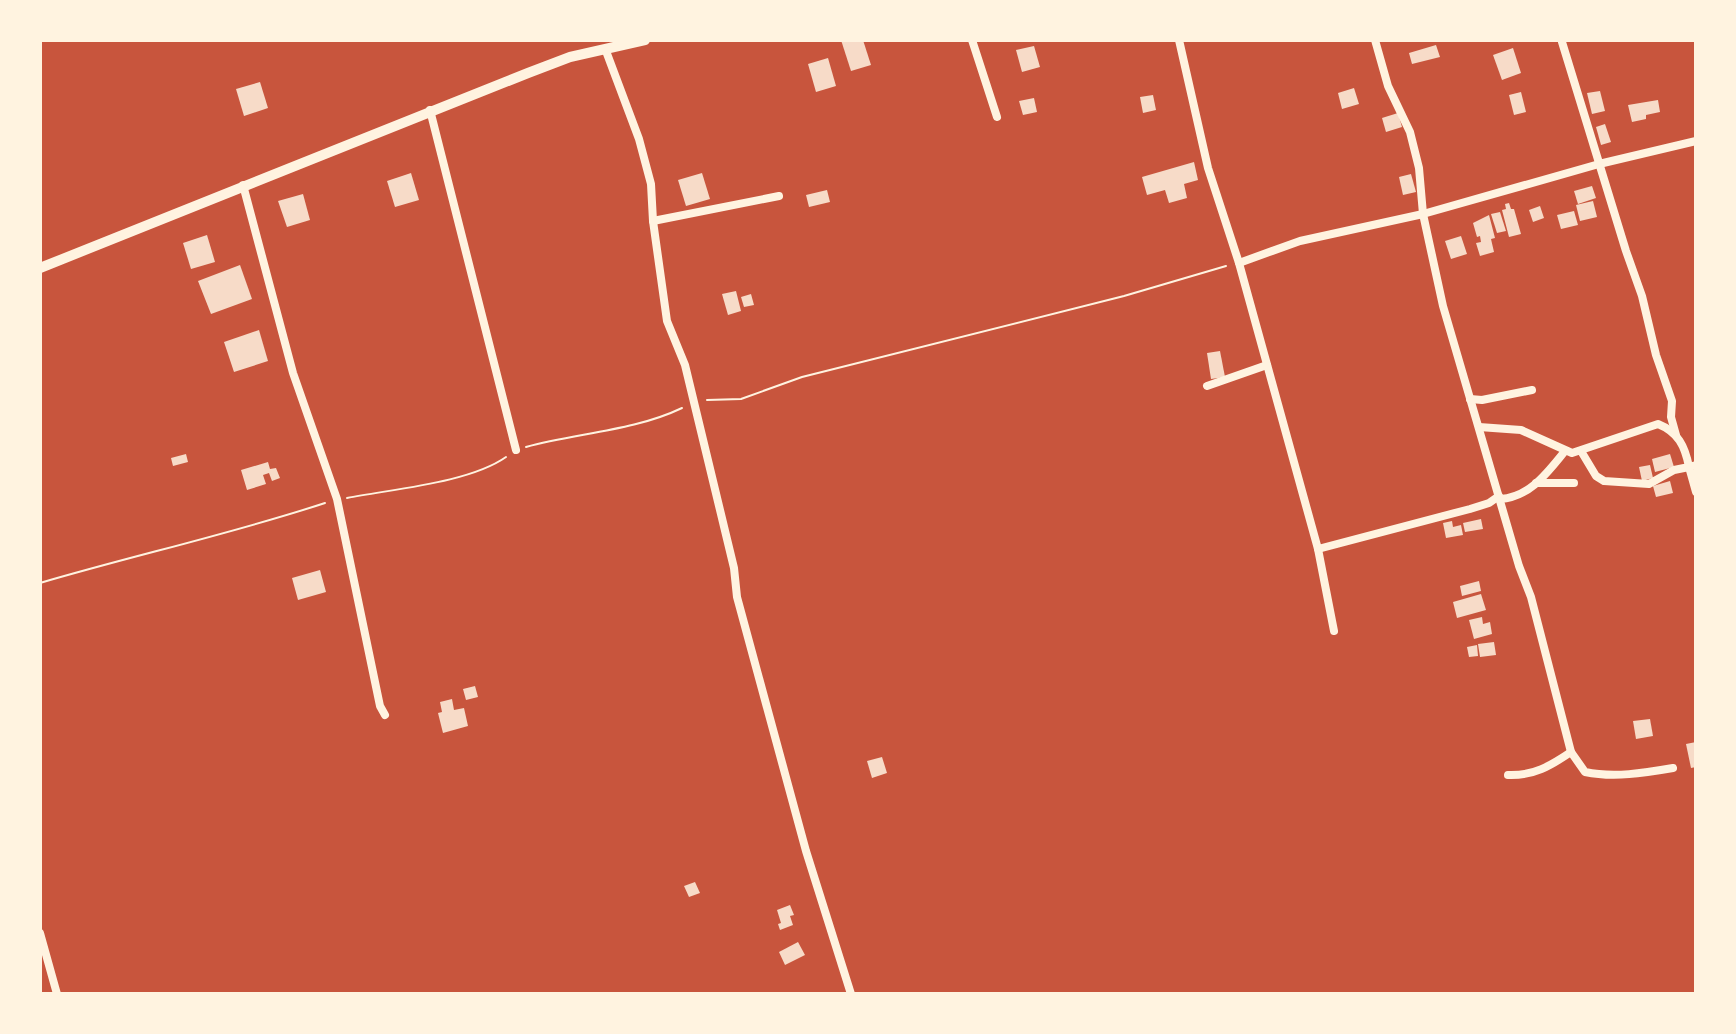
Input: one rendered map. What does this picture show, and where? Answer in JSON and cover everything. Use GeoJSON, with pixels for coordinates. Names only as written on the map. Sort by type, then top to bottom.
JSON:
{"type":"FeatureCollection","features":[{"type":"Feature","properties":{"kind":"street"},"geometry":{"type":"LineString","coordinates":[[40,268],[430,110],[570,57],[645,40]]}},
{"type":"Feature","properties":{"kind":"street"},"geometry":{"type":"LineString","coordinates":[[972,40],[997,117]]}},
{"type":"Feature","properties":{"kind":"street"},"geometry":{"type":"LineString","coordinates":[[1179,40],[1208,168],[1239,263],[1318,549],[1334,631]]}},
{"type":"Feature","properties":{"kind":"street"},"geometry":{"type":"LineString","coordinates":[[1375,40],[1388,86],[1410,132],[1419,168],[1423,214],[1443,306],[1519,566],[1531,597],[1571,752],[1585,772],[1595,774],[1641,774],[1673,768]]}},
{"type":"Feature","properties":{"kind":"street"},"geometry":{"type":"LineString","coordinates":[[1562,42],[1672,401],[1671,417],[1676,435],[1693,466],[1696,492]]}},
{"type":"Feature","properties":{"kind":"street"},"geometry":{"type":"LineString","coordinates":[[606,51],[639,139],[651,184],[667,321],[685,365],[734,568],[737,597],[806,851],[851,994]]}},
{"type":"Feature","properties":{"kind":"street"},"geometry":{"type":"LineString","coordinates":[[430,110],[516,450]]}},
{"type":"Feature","properties":{"kind":"street"},"geometry":{"type":"LineString","coordinates":[[1239,263],[1300,241],[1423,214],[1599,164],[1696,141]]}},
{"type":"Feature","properties":{"kind":"street"},"geometry":{"type":"LineString","coordinates":[[243,185],[293,373],[337,499],[380,706],[385,715]]}},
{"type":"Feature","properties":{"kind":"street"},"geometry":{"type":"LineString","coordinates":[[653,221],[779,196]]}},
{"type":"Feature","properties":{"kind":"street"},"geometry":{"type":"LineString","coordinates":[[1207,386],[1267,365]]}},
{"type":"Feature","properties":{"kind":"street"},"geometry":{"type":"LineString","coordinates":[[1470,399],[1482,400],[1532,390]]}},
{"type":"Feature","properties":{"kind":"street"},"geometry":{"type":"LineString","coordinates":[[1479,427],[1521,430],[1565,451],[1581,451],[1658,424],[1676,435]]}},
{"type":"Feature","properties":{"kind":"street"},"geometry":{"type":"LineString","coordinates":[[1318,549],[1470,509],[1500,498],[1523,495],[1565,451]]}},
{"type":"Feature","properties":{"kind":"street"},"geometry":{"type":"LineString","coordinates":[[1581,451],[1596,476],[1604,481],[1649,484],[1674,470],[1693,466]]}},
{"type":"Feature","properties":{"kind":"street"},"geometry":{"type":"LineString","coordinates":[[1536,483],[1574,483]]}},
{"type":"Feature","properties":{"kind":"street"},"geometry":{"type":"LineString","coordinates":[[1508,775],[1527,776],[1571,752]]}},
{"type":"Feature","properties":{"kind":"street"},"geometry":{"type":"LineString","coordinates":[[40,933],[57,994]]}},
{"type":"Feature","properties":{"kind":"path"},"geometry":{"type":"LineString","coordinates":[[40,583],[209,538],[337,499],[457,477],[493,466],[516,450],[565,436],[615,429],[666,416],[706,400],[741,399],[802,377],[1124,296],[1239,263]]}},
{"type":"Feature","properties":{"kind":"building"},"geometry":{"type":"Polygon","coordinates":[[[841,40],[863,40],[871,65],[851,71],[841,40]]]}},
{"type":"Feature","properties":{"kind":"building"},"geometry":{"type":"Polygon","coordinates":[[[1436,45],[1440,57],[1412,64],[1409,53],[1436,45]]]}},
{"type":"Feature","properties":{"kind":"building"},"geometry":{"type":"Polygon","coordinates":[[[1034,46],[1040,67],[1022,72],[1016,50],[1034,46]]]}},
{"type":"Feature","properties":{"kind":"building"},"geometry":{"type":"Polygon","coordinates":[[[1513,48],[1521,73],[1502,80],[1493,55],[1513,48]]]}},
{"type":"Feature","properties":{"kind":"building"},"geometry":{"type":"Polygon","coordinates":[[[828,58],[836,86],[816,92],[808,64],[828,58]]]}},
{"type":"Feature","properties":{"kind":"building"},"geometry":{"type":"Polygon","coordinates":[[[260,82],[268,108],[244,116],[236,89],[260,82]]]}},
{"type":"Feature","properties":{"kind":"building"},"geometry":{"type":"Polygon","coordinates":[[[1354,88],[1359,104],[1342,109],[1338,93],[1354,88]]]}},
{"type":"Feature","properties":{"kind":"building"},"geometry":{"type":"Polygon","coordinates":[[[1600,91],[1605,111],[1592,114],[1587,93],[1600,91]]]}},
{"type":"Feature","properties":{"kind":"building"},"geometry":{"type":"Polygon","coordinates":[[[1521,92],[1526,112],[1514,115],[1509,95],[1521,92]]]}},
{"type":"Feature","properties":{"kind":"building"},"geometry":{"type":"Polygon","coordinates":[[[1153,95],[1156,110],[1143,113],[1140,97],[1153,95]]]}},
{"type":"Feature","properties":{"kind":"building"},"geometry":{"type":"Polygon","coordinates":[[[1034,98],[1037,112],[1023,115],[1019,101],[1034,98]]]}},
{"type":"Feature","properties":{"kind":"building"},"geometry":{"type":"Polygon","coordinates":[[[1658,100],[1660,112],[1632,122],[1628,105],[1658,100]]]}},
{"type":"Feature","properties":{"kind":"building"},"geometry":{"type":"Polygon","coordinates":[[[1398,113],[1402,127],[1386,132],[1382,118],[1398,113]]]}},
{"type":"Feature","properties":{"kind":"building"},"geometry":{"type":"Polygon","coordinates":[[[1605,124],[1611,142],[1601,145],[1596,127],[1605,124]]]}},
{"type":"Feature","properties":{"kind":"building"},"geometry":{"type":"Polygon","coordinates":[[[1194,162],[1198,180],[1184,184],[1187,198],[1169,203],[1165,190],[1147,195],[1142,177],[1194,162]]]}},
{"type":"Feature","properties":{"kind":"building"},"geometry":{"type":"Polygon","coordinates":[[[411,173],[419,200],[395,207],[387,181],[411,173]]]}},
{"type":"Feature","properties":{"kind":"building"},"geometry":{"type":"Polygon","coordinates":[[[702,173],[710,199],[686,206],[678,180],[702,173]]]}},
{"type":"Feature","properties":{"kind":"building"},"geometry":{"type":"Polygon","coordinates":[[[1411,174],[1416,192],[1403,195],[1399,177],[1411,174]]]}},
{"type":"Feature","properties":{"kind":"building"},"geometry":{"type":"Polygon","coordinates":[[[1592,186],[1596,198],[1578,204],[1574,191],[1592,186]]]}},
{"type":"Feature","properties":{"kind":"building"},"geometry":{"type":"Polygon","coordinates":[[[827,190],[830,202],[809,207],[806,195],[827,190]]]}},
{"type":"Feature","properties":{"kind":"building"},"geometry":{"type":"Polygon","coordinates":[[[303,194],[310,220],[287,227],[278,201],[303,194]]]}},
{"type":"Feature","properties":{"kind":"building"},"geometry":{"type":"Polygon","coordinates":[[[1593,201],[1597,217],[1580,221],[1576,205],[1593,201]]]}},
{"type":"Feature","properties":{"kind":"building"},"geometry":{"type":"Polygon","coordinates":[[[1509,203],[1514,209],[1521,234],[1509,237],[1502,210],[1509,203]]]}},
{"type":"Feature","properties":{"kind":"building"},"geometry":{"type":"Polygon","coordinates":[[[1540,206],[1544,218],[1533,222],[1529,210],[1540,206]]]}},
{"type":"Feature","properties":{"kind":"building"},"geometry":{"type":"Polygon","coordinates":[[[1574,211],[1578,225],[1561,229],[1557,215],[1574,211]]]}},
{"type":"Feature","properties":{"kind":"building"},"geometry":{"type":"Polygon","coordinates":[[[1500,212],[1506,231],[1497,233],[1491,214],[1500,212]]]}},
{"type":"Feature","properties":{"kind":"building"},"geometry":{"type":"Polygon","coordinates":[[[1489,215],[1495,238],[1491,239],[1494,252],[1480,256],[1476,243],[1481,242],[1480,236],[1477,237],[1473,223],[1489,215]]]}},
{"type":"Feature","properties":{"kind":"building"},"geometry":{"type":"Polygon","coordinates":[[[207,235],[215,262],[191,269],[183,243],[207,235]]]}},
{"type":"Feature","properties":{"kind":"building"},"geometry":{"type":"Polygon","coordinates":[[[1461,236],[1467,254],[1451,259],[1445,241],[1461,236]]]}},
{"type":"Feature","properties":{"kind":"building"},"geometry":{"type":"Polygon","coordinates":[[[240,265],[252,299],[211,314],[198,281],[240,265]]]}},
{"type":"Feature","properties":{"kind":"building"},"geometry":{"type":"Polygon","coordinates":[[[736,291],[741,311],[728,315],[722,294],[736,291]]]}},
{"type":"Feature","properties":{"kind":"building"},"geometry":{"type":"Polygon","coordinates":[[[751,294],[754,305],[744,307],[741,297],[751,294]]]}},
{"type":"Feature","properties":{"kind":"building"},"geometry":{"type":"Polygon","coordinates":[[[259,330],[268,361],[234,372],[224,342],[259,330]]]}},
{"type":"Feature","properties":{"kind":"building"},"geometry":{"type":"Polygon","coordinates":[[[1220,351],[1225,377],[1211,379],[1207,353],[1220,351]]]}},
{"type":"Feature","properties":{"kind":"building"},"geometry":{"type":"Polygon","coordinates":[[[186,454],[188,462],[173,466],[171,458],[186,454]]]}},
{"type":"Feature","properties":{"kind":"building"},"geometry":{"type":"Polygon","coordinates":[[[1670,454],[1674,467],[1655,472],[1652,459],[1670,454]]]}},
{"type":"Feature","properties":{"kind":"building"},"geometry":{"type":"Polygon","coordinates":[[[268,462],[270,469],[276,468],[280,478],[272,481],[269,473],[263,475],[266,484],[247,490],[241,470],[268,462]]]}},
{"type":"Feature","properties":{"kind":"building"},"geometry":{"type":"Polygon","coordinates":[[[1650,465],[1653,478],[1642,481],[1639,467],[1650,465]]]}},
{"type":"Feature","properties":{"kind":"building"},"geometry":{"type":"Polygon","coordinates":[[[1670,481],[1673,493],[1656,497],[1653,486],[1670,481]]]}},
{"type":"Feature","properties":{"kind":"building"},"geometry":{"type":"Polygon","coordinates":[[[1481,519],[1483,529],[1465,532],[1463,523],[1481,519]]]}},
{"type":"Feature","properties":{"kind":"building"},"geometry":{"type":"Polygon","coordinates":[[[1452,521],[1453,527],[1461,525],[1463,535],[1446,538],[1443,523],[1452,521]]]}},
{"type":"Feature","properties":{"kind":"building"},"geometry":{"type":"Polygon","coordinates":[[[320,570],[326,592],[298,600],[292,578],[320,570]]]}},
{"type":"Feature","properties":{"kind":"building"},"geometry":{"type":"Polygon","coordinates":[[[1479,581],[1481,591],[1462,596],[1460,586],[1479,581]]]}},
{"type":"Feature","properties":{"kind":"building"},"geometry":{"type":"Polygon","coordinates":[[[1481,594],[1486,610],[1457,618],[1453,602],[1481,594]]]}},
{"type":"Feature","properties":{"kind":"building"},"geometry":{"type":"Polygon","coordinates":[[[1482,617],[1483,624],[1490,622],[1492,634],[1474,639],[1469,620],[1482,617]]]}},
{"type":"Feature","properties":{"kind":"building"},"geometry":{"type":"Polygon","coordinates":[[[1494,642],[1496,655],[1480,657],[1478,644],[1494,642]]]}},
{"type":"Feature","properties":{"kind":"building"},"geometry":{"type":"Polygon","coordinates":[[[1477,645],[1478,656],[1469,657],[1467,647],[1477,645]]]}},
{"type":"Feature","properties":{"kind":"building"},"geometry":{"type":"Polygon","coordinates":[[[475,686],[478,697],[466,700],[463,689],[475,686]]]}},
{"type":"Feature","properties":{"kind":"building"},"geometry":{"type":"Polygon","coordinates":[[[452,699],[454,710],[464,708],[468,726],[443,733],[438,713],[442,712],[440,702],[452,699]]]}},
{"type":"Feature","properties":{"kind":"building"},"geometry":{"type":"Polygon","coordinates":[[[1650,719],[1653,736],[1636,739],[1633,721],[1650,719]]]}},
{"type":"Feature","properties":{"kind":"building"},"geometry":{"type":"Polygon","coordinates":[[[1696,742],[1696,767],[1691,768],[1686,744],[1696,742]]]}},
{"type":"Feature","properties":{"kind":"building"},"geometry":{"type":"Polygon","coordinates":[[[882,757],[887,773],[872,778],[867,761],[882,757]]]}},
{"type":"Feature","properties":{"kind":"building"},"geometry":{"type":"Polygon","coordinates":[[[695,882],[700,893],[689,897],[684,886],[695,882]]]}},
{"type":"Feature","properties":{"kind":"building"},"geometry":{"type":"Polygon","coordinates":[[[790,905],[794,915],[790,916],[793,925],[780,930],[777,910],[790,905]]]}},
{"type":"Feature","properties":{"kind":"building"},"geometry":{"type":"Polygon","coordinates":[[[798,942],[805,955],[785,965],[779,952],[798,942]]]}}]}
